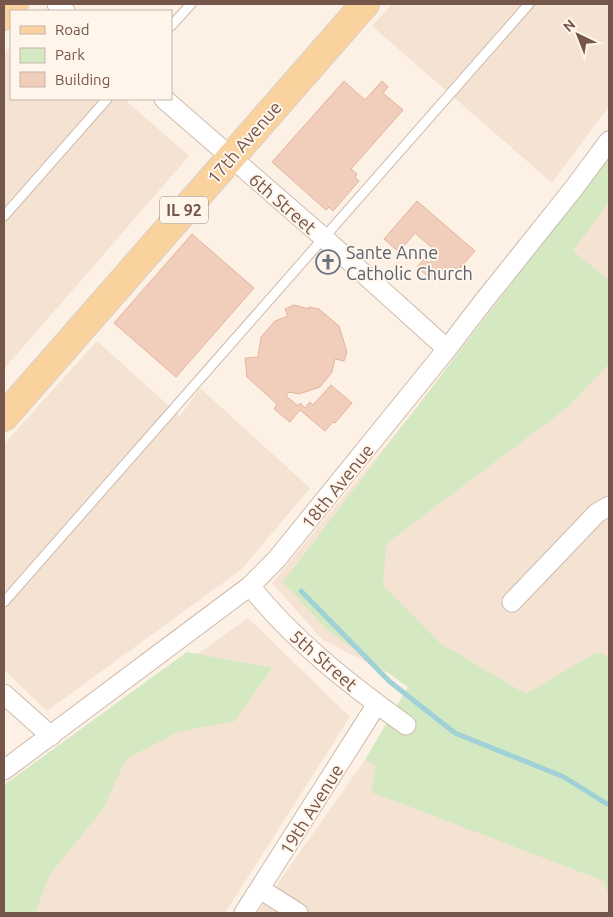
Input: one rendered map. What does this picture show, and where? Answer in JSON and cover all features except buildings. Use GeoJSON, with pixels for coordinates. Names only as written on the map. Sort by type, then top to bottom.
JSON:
{"type":"FeatureCollection","features":[{"type":"Feature","properties":{"kind":"main road"},"geometry":{"type":"LineString","coordinates":[[4,16],[14,4]]}},
{"type":"Feature","properties":{"kind":"main road","name":"17th Avenue"},"geometry":{"type":"LineString","coordinates":[[4,416],[365,4]]}},
{"type":"Feature","properties":{"kind":"street","name":"6th Street"},"geometry":{"type":"LineString","coordinates":[[165,100],[447,349]]}},
{"type":"Feature","properties":{"kind":"street","name":"18th Avenue"},"geometry":{"type":"LineString","coordinates":[[4,770],[250,586],[276,560],[447,349],[609,141]]}},
{"type":"Feature","properties":{"kind":"street"},"geometry":{"type":"LineString","coordinates":[[512,602],[597,513],[609,506]]}},
{"type":"Feature","properties":{"kind":"street","name":"5th Street"},"geometry":{"type":"LineString","coordinates":[[250,586],[268,609],[305,646],[406,725]]}},
{"type":"Feature","properties":{"kind":"street"},"geometry":{"type":"LineString","coordinates":[[4,694],[51,736]]}},
{"type":"Feature","properties":{"kind":"street","name":"19th Avenue"},"geometry":{"type":"LineString","coordinates":[[244,913],[377,704]]}},
{"type":"Feature","properties":{"kind":"street"},"geometry":{"type":"LineString","coordinates":[[260,889],[298,913]]}},
{"type":"Feature","properties":{"kind":"lane"},"geometry":{"type":"LineString","coordinates":[[172,25],[191,4]]}},
{"type":"Feature","properties":{"kind":"lane"},"geometry":{"type":"LineString","coordinates":[[4,602],[529,4]]}},
{"type":"Feature","properties":{"kind":"lane"},"geometry":{"type":"LineString","coordinates":[[4,216],[106,100]]}},
{"type":"Feature","properties":{"kind":"shaded area"},"geometry":{"type":"Polygon","coordinates":[[[392,4],[609,4],[609,106],[552,183],[372,26],[392,4]]]}},
{"type":"Feature","properties":{"kind":"shaded area"},"geometry":{"type":"Polygon","coordinates":[[[10,47],[10,100],[125,100],[189,156],[4,369],[4,54],[10,47]]]}},
{"type":"Feature","properties":{"kind":"shaded area"},"geometry":{"type":"Polygon","coordinates":[[[609,168],[609,787],[323,640],[272,583],[565,229],[609,168]]]}},
{"type":"Feature","properties":{"kind":"shaded area"},"geometry":{"type":"Polygon","coordinates":[[[97,341],[180,416],[200,388],[310,488],[242,569],[47,711],[4,670],[4,444],[97,341]]]}},
{"type":"Feature","properties":{"kind":"shaded area"},"geometry":{"type":"Polygon","coordinates":[[[248,618],[350,717],[225,913],[4,913],[4,793],[248,618]]]}},
{"type":"Feature","properties":{"kind":"shaded area"},"geometry":{"type":"Polygon","coordinates":[[[365,760],[603,873],[609,880],[609,913],[257,913],[365,760]]]}},
{"type":"Feature","properties":{"kind":"green space"},"geometry":{"type":"Polygon","coordinates":[[[609,156],[609,202],[573,251],[609,280],[609,364],[569,406],[386,544],[383,585],[441,644],[526,694],[597,652],[609,657],[609,897],[604,881],[371,792],[376,766],[365,760],[408,687],[326,629],[283,582],[609,156]]]}},
{"type":"Feature","properties":{"kind":"green space"},"geometry":{"type":"Polygon","coordinates":[[[187,652],[272,668],[235,721],[178,732],[126,759],[103,809],[50,874],[35,913],[4,913],[4,785],[187,652]]]}},
{"type":"Feature","properties":{"kind":"waterway"},"geometry":{"type":"LineString","coordinates":[[301,591],[389,681],[455,733],[564,777],[607,804],[609,803]]}},
{"type":"Feature","properties":{"kind":"place","name":"Sante Anne Catholic Church"},"geometry":{"type":"Point","coordinates":[328,262]}}]}
